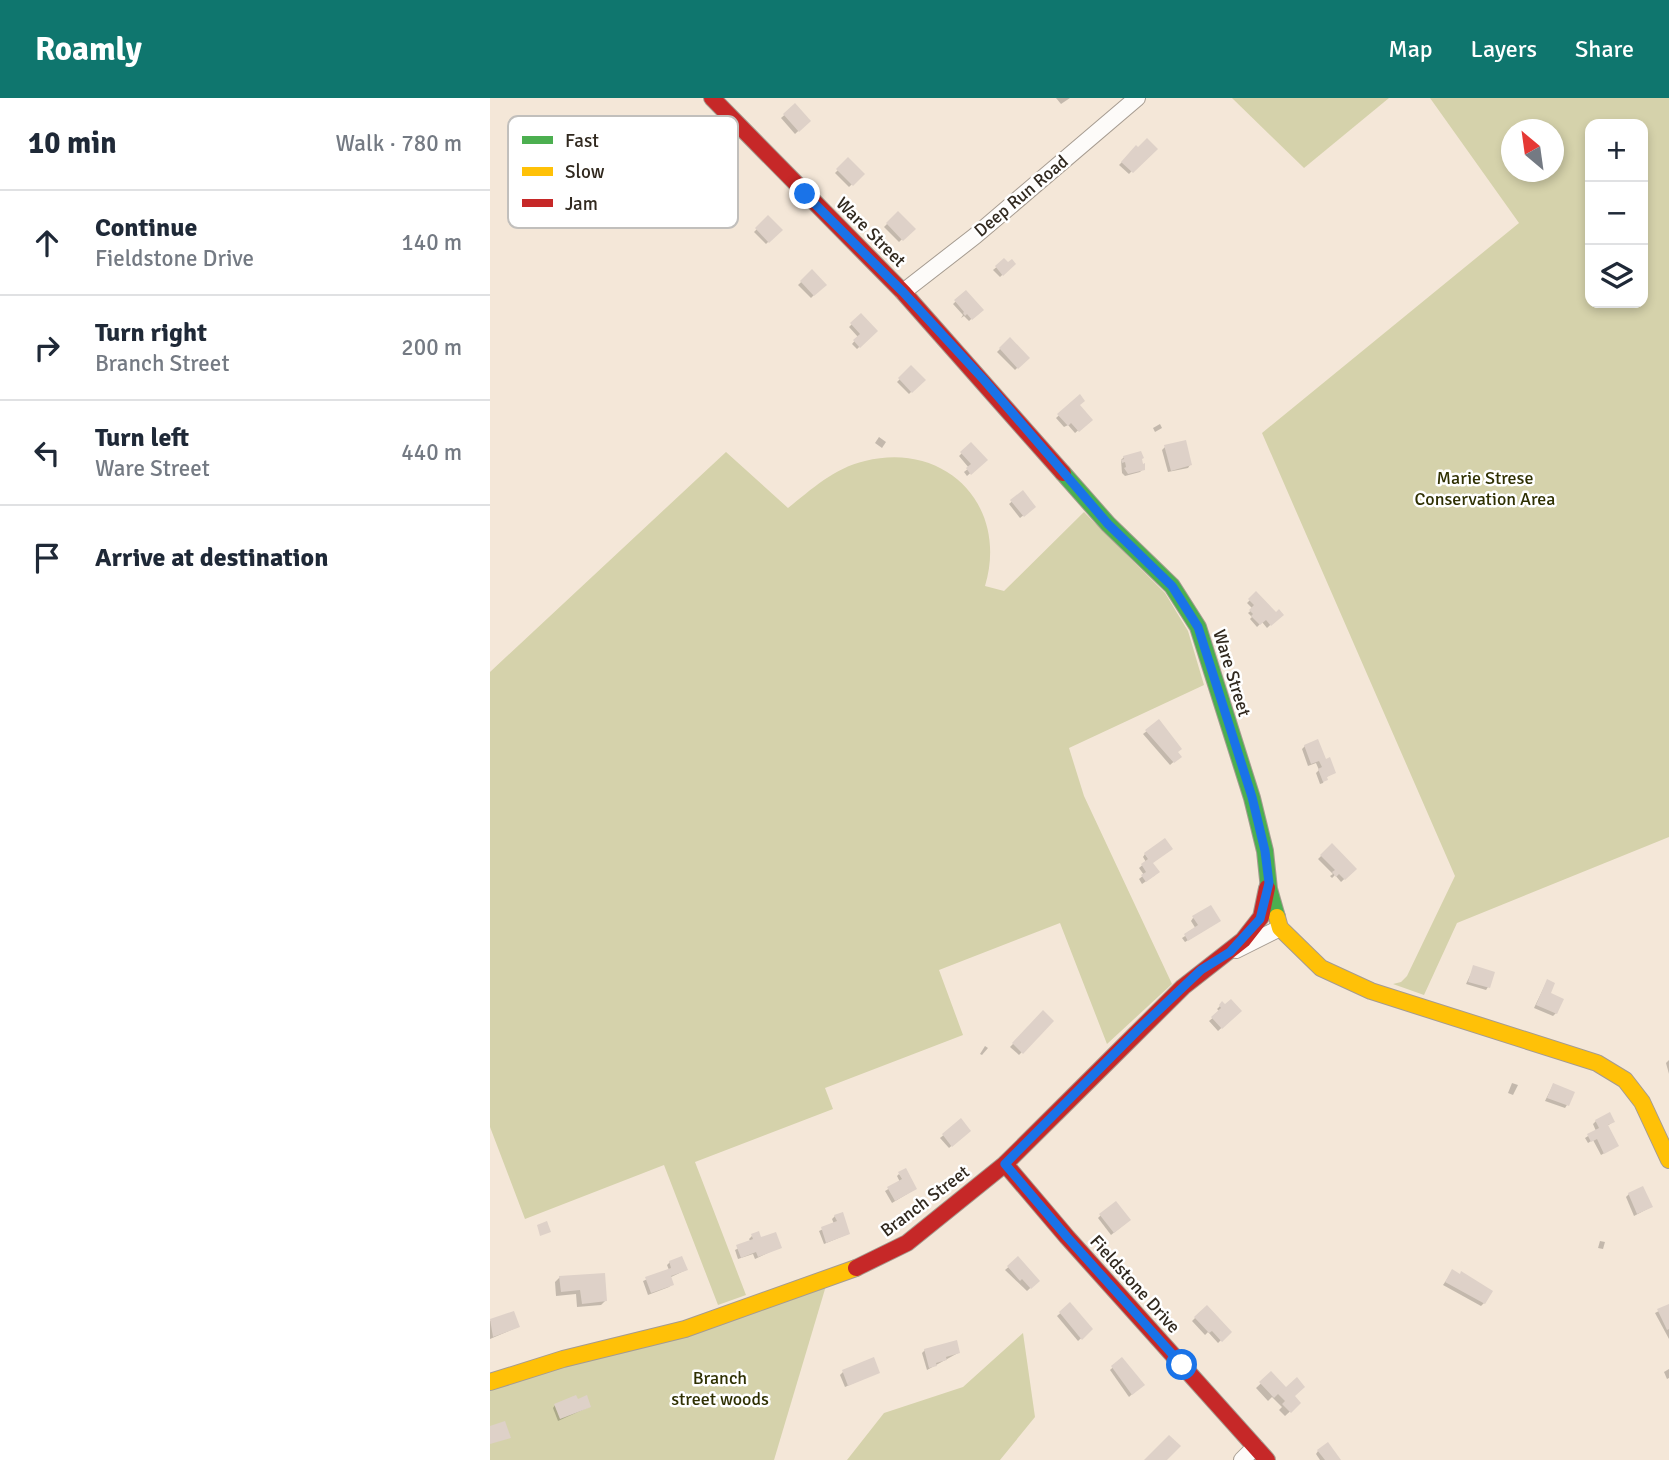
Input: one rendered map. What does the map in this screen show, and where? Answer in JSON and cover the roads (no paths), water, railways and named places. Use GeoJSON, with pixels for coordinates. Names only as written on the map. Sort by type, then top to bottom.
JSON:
{"type":"FeatureCollection","features":[{"type":"Feature","properties":{"kind":"street","name":"Ware Street"},"geometry":{"type":"LineString","coordinates":[[712,98],[730,116]]}},
{"type":"Feature","properties":{"kind":"street","name":"Deep Run Road"},"geometry":{"type":"LineString","coordinates":[[903,292],[975,236],[1137,98]]}},
{"type":"Feature","properties":{"kind":"street","name":"Ware Street"},"geometry":{"type":"LineString","coordinates":[[738,124],[903,292],[984,380],[1108,524],[1172,586],[1189,610],[1202,638],[1252,797],[1280,928]]}},
{"type":"Feature","properties":{"kind":"street","name":"Branch Street"},"geometry":{"type":"LineString","coordinates":[[1230,952],[1260,919],[1269,883]]}},
{"type":"Feature","properties":{"kind":"street","name":"Branch Street"},"geometry":{"type":"LineString","coordinates":[[490,1382],[563,1359],[685,1329],[844,1274],[907,1243],[1005,1164],[1201,970],[1230,952],[1280,928]]}},
{"type":"Feature","properties":{"kind":"street"},"geometry":{"type":"LineString","coordinates":[[1280,928],[1321,968],[1371,991],[1597,1063],[1625,1080],[1643,1102],[1669,1160]]}},
{"type":"Feature","properties":{"kind":"street","name":"Fieldstone Drive"},"geometry":{"type":"LineString","coordinates":[[1005,1164],[1267,1460]]}},
{"type":"Feature","properties":{"kind":"street"},"geometry":{"type":"LineString","coordinates":[[1242,1460],[1255,1447]]}},
{"type":"Feature","properties":{"kind":"park label","name":"Marie Strese Conservation Area"},"geometry":{"type":"Point","coordinates":[1485,488]}},
{"type":"Feature","properties":{"kind":"park label","name":"Branch street woods"},"geometry":{"type":"Point","coordinates":[720,1388]}}]}
